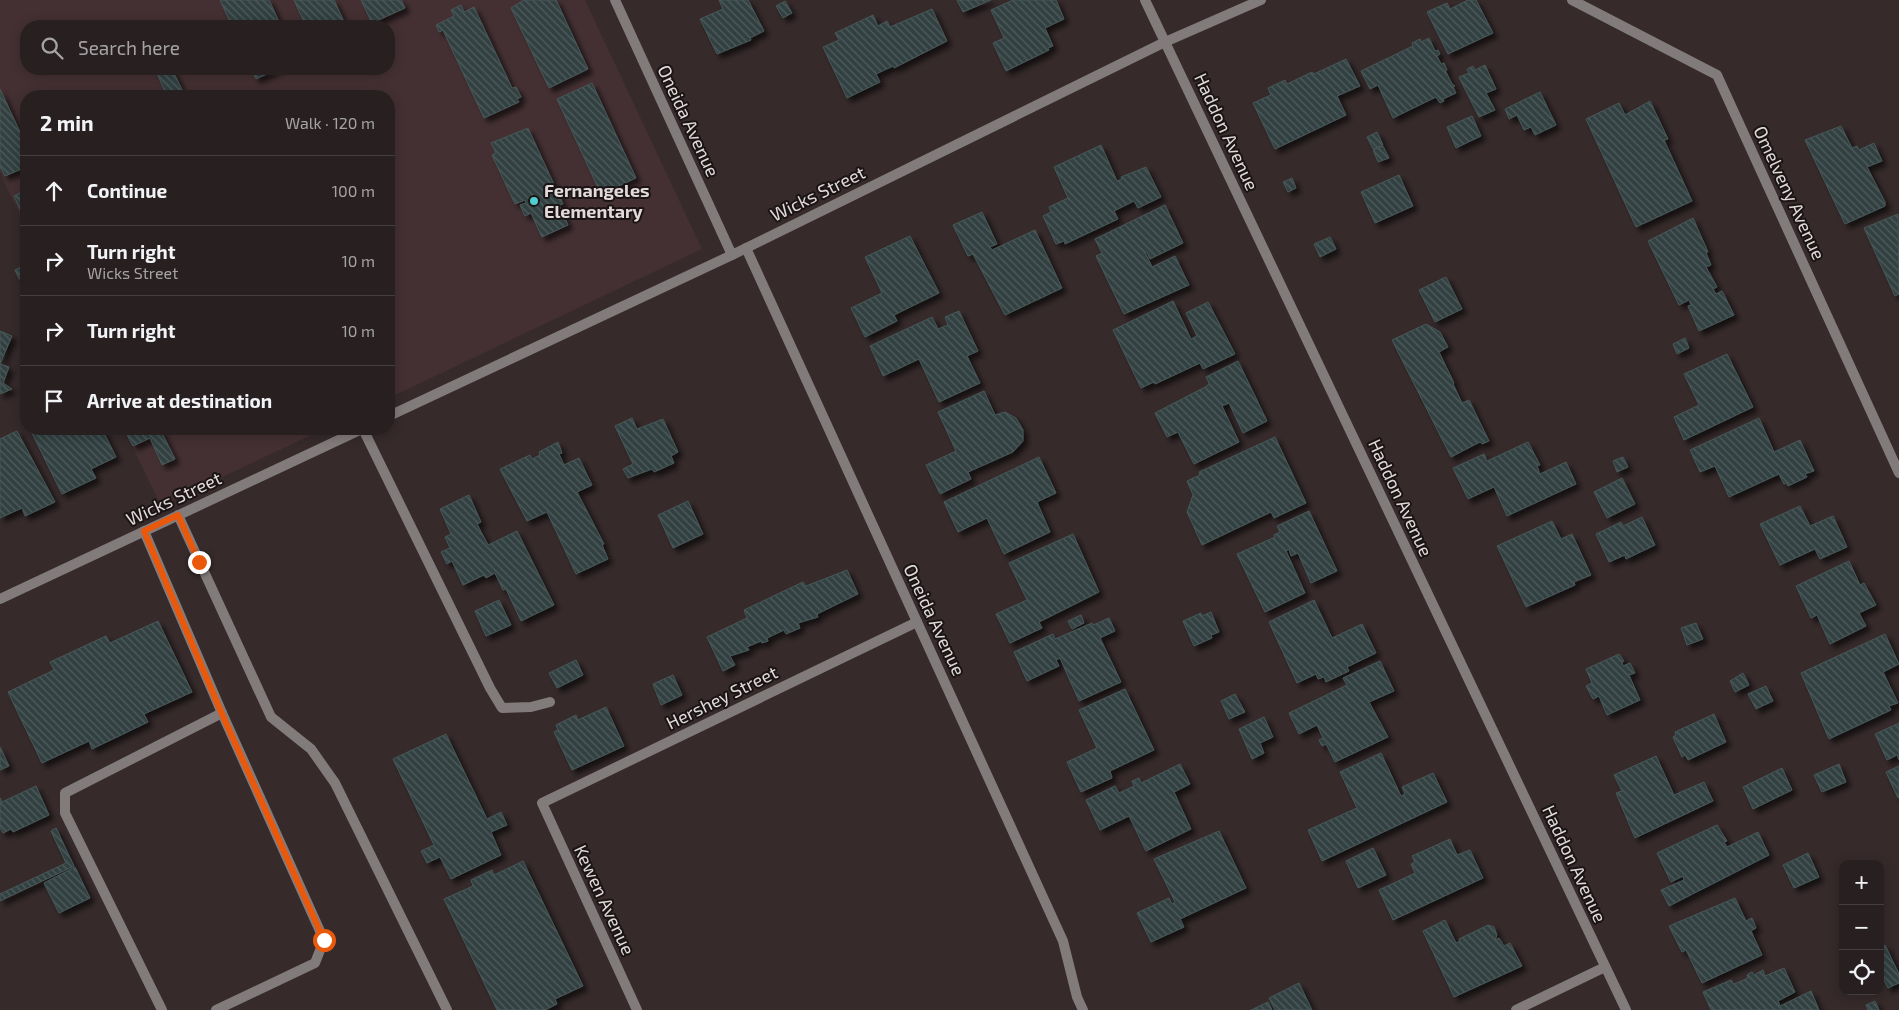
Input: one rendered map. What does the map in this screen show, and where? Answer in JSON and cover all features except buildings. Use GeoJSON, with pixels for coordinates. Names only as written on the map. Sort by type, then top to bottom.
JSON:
{"type":"FeatureCollection","features":[{"type":"Feature","properties":{"kind":"street","name":"Oneida Avenue"},"geometry":{"type":"LineString","coordinates":[[615,0],[732,255]]}},
{"type":"Feature","properties":{"kind":"street","name":"Haddon Avenue"},"geometry":{"type":"LineString","coordinates":[[1145,0],[1626,1010]]}},
{"type":"Feature","properties":{"kind":"street","name":"Wicks Street"},"geometry":{"type":"LineString","coordinates":[[395,413],[732,255],[1165,42],[1261,0]]}},
{"type":"Feature","properties":{"kind":"street","name":"Omelveny Avenue"},"geometry":{"type":"LineString","coordinates":[[1572,0],[1717,75],[1899,473]]}},
{"type":"Feature","properties":{"kind":"street","name":"Oneida Avenue"},"geometry":{"type":"LineString","coordinates":[[746,248],[1063,941],[1077,997],[1083,1010]]}},
{"type":"Feature","properties":{"kind":"street","name":"Wicks Street"},"geometry":{"type":"LineString","coordinates":[[0,599],[350,435]]}},
{"type":"Feature","properties":{"kind":"street"},"geometry":{"type":"LineString","coordinates":[[366,435],[490,688],[502,708],[531,707],[550,702]]}},
{"type":"Feature","properties":{"kind":"street"},"geometry":{"type":"LineString","coordinates":[[178,515],[271,717],[311,749],[335,783],[447,1010]]}},
{"type":"Feature","properties":{"kind":"street"},"geometry":{"type":"LineString","coordinates":[[144,531],[222,714],[324,940],[314,963],[216,1010]]}},
{"type":"Feature","properties":{"kind":"street","name":"Hershey Street"},"geometry":{"type":"LineString","coordinates":[[542,803],[917,622]]}},
{"type":"Feature","properties":{"kind":"street"},"geometry":{"type":"LineString","coordinates":[[162,1010],[65,813],[65,793],[222,714]]}},
{"type":"Feature","properties":{"kind":"street","name":"Kewen Avenue"},"geometry":{"type":"LineString","coordinates":[[542,803],[637,1010]]}},
{"type":"Feature","properties":{"kind":"street"},"geometry":{"type":"LineString","coordinates":[[1516,1010],[1606,968]]}},
{"type":"Feature","properties":{"kind":"shaded area","name":"Fernangeles Elementary"},"geometry":{"type":"Polygon","coordinates":[[[0,0],[585,0],[702,249],[395,395],[395,90],[20,90],[20,215],[0,173],[0,0]]]}},
{"type":"Feature","properties":{"kind":"shaded area"},"geometry":{"type":"Polygon","coordinates":[[[127,435],[311,435],[161,506],[127,435]]]}},
{"type":"Feature","properties":{"kind":"place","name":"Fernangeles Elementary"},"geometry":{"type":"Point","coordinates":[534,201]}},
{"type":"Feature","properties":{"kind":"route"},"geometry":{"type":"LineString","coordinates":[[199,562],[178,515],[144,531],[222,714],[324,940]]}}]}
